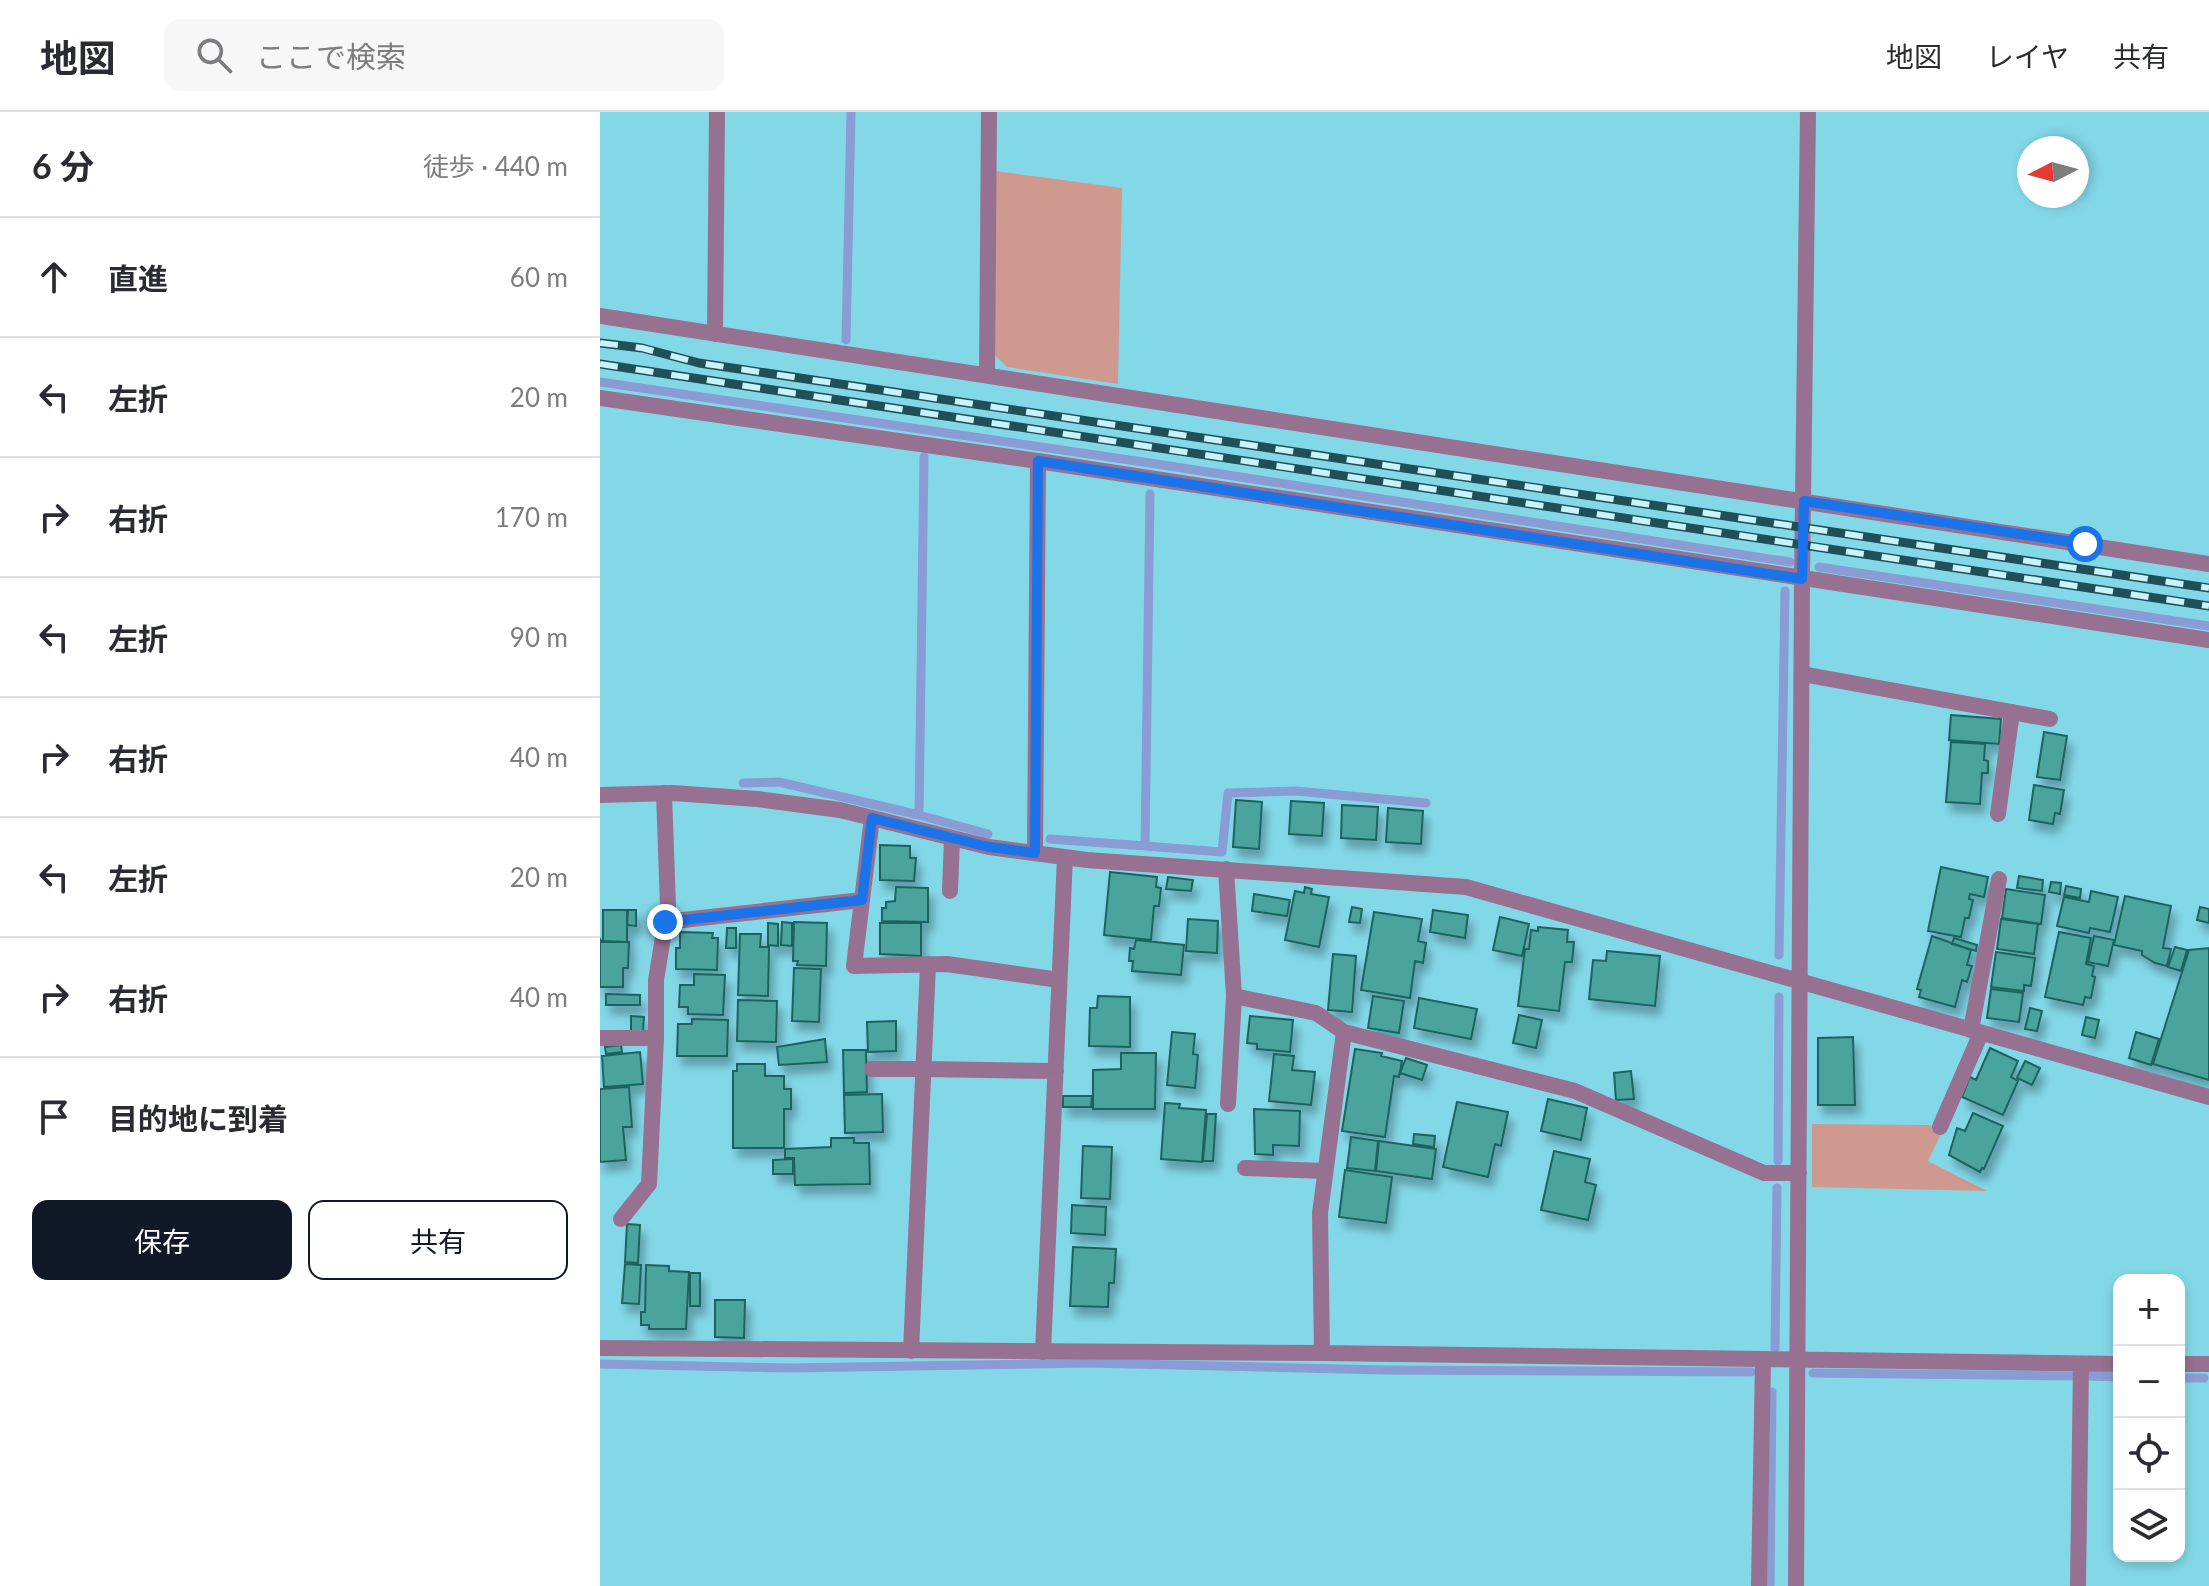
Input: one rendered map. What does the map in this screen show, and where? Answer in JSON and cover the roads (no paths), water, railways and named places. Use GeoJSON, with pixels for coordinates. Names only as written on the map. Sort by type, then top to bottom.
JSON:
{"type":"FeatureCollection","features":[{"type":"Feature","properties":{"kind":"street"},"geometry":{"type":"LineString","coordinates":[[715,334],[717,112]]}},
{"type":"Feature","properties":{"kind":"street"},"geometry":{"type":"LineString","coordinates":[[987,375],[989,112]]}},
{"type":"Feature","properties":{"kind":"street"},"geometry":{"type":"LineString","coordinates":[[1796,1586],[1808,112]]}},
{"type":"Feature","properties":{"kind":"street"},"geometry":{"type":"LineString","coordinates":[[600,316],[2209,564]]}},
{"type":"Feature","properties":{"kind":"street"},"geometry":{"type":"LineString","coordinates":[[600,398],[1038,461],[2209,640]]}},
{"type":"Feature","properties":{"kind":"street"},"geometry":{"type":"LineString","coordinates":[[1035,853],[1038,461]]}},
{"type":"Feature","properties":{"kind":"street"},"geometry":{"type":"LineString","coordinates":[[1802,674],[2050,719]]}},
{"type":"Feature","properties":{"kind":"street"},"geometry":{"type":"LineString","coordinates":[[1998,814],[2012,712]]}},
{"type":"Feature","properties":{"kind":"street"},"geometry":{"type":"LineString","coordinates":[[600,795],[664,793],[757,799],[840,810],[989,847],[1065,857],[1466,887],[2209,1097]]}},
{"type":"Feature","properties":{"kind":"street"},"geometry":{"type":"LineString","coordinates":[[621,1219],[649,1184],[656,980],[668,907],[664,793]]}},
{"type":"Feature","properties":{"kind":"street"},"geometry":{"type":"LineString","coordinates":[[872,818],[854,966],[947,964],[1059,980]]}},
{"type":"Feature","properties":{"kind":"street"},"geometry":{"type":"LineString","coordinates":[[950,891],[952,838]]}},
{"type":"Feature","properties":{"kind":"street"},"geometry":{"type":"LineString","coordinates":[[1043,1352],[1065,857]]}},
{"type":"Feature","properties":{"kind":"street"},"geometry":{"type":"LineString","coordinates":[[1226,869],[1234,996],[1228,1104]]}},
{"type":"Feature","properties":{"kind":"street"},"geometry":{"type":"LineString","coordinates":[[1940,1127],[1976,1032],[1999,879]]}},
{"type":"Feature","properties":{"kind":"street"},"geometry":{"type":"LineString","coordinates":[[665,922],[862,900]]}},
{"type":"Feature","properties":{"kind":"street"},"geometry":{"type":"LineString","coordinates":[[911,1351],[928,964]]}},
{"type":"Feature","properties":{"kind":"street"},"geometry":{"type":"LineString","coordinates":[[1234,996],[1316,1013],[1344,1032],[1575,1091],[1764,1173],[1799,1173]]}},
{"type":"Feature","properties":{"kind":"street"},"geometry":{"type":"LineString","coordinates":[[1322,1353],[1320,1213],[1344,1032]]}},
{"type":"Feature","properties":{"kind":"street"},"geometry":{"type":"LineString","coordinates":[[600,1038],[656,1038]]}},
{"type":"Feature","properties":{"kind":"street"},"geometry":{"type":"LineString","coordinates":[[872,1069],[1056,1071]]}},
{"type":"Feature","properties":{"kind":"street"},"geometry":{"type":"LineString","coordinates":[[1245,1168],[1325,1171]]}},
{"type":"Feature","properties":{"kind":"street"},"geometry":{"type":"LineString","coordinates":[[600,1348],[1322,1353],[2113,1364]]}},
{"type":"Feature","properties":{"kind":"street"},"geometry":{"type":"LineString","coordinates":[[1759,1586],[1763,1360]]}},
{"type":"Feature","properties":{"kind":"street"},"geometry":{"type":"LineString","coordinates":[[2078,1586],[2081,1364]]}},
{"type":"Feature","properties":{"kind":"street"},"geometry":{"type":"LineString","coordinates":[[2185,1364],[2209,1364]]}},
{"type":"Feature","properties":{"kind":"waterway"},"geometry":{"type":"LineString","coordinates":[[846,340],[851,112]]}},
{"type":"Feature","properties":{"kind":"waterway"},"geometry":{"type":"LineString","coordinates":[[600,382],[1790,562]]}},
{"type":"Feature","properties":{"kind":"waterway"},"geometry":{"type":"LineString","coordinates":[[924,457],[919,815],[988,834]]}},
{"type":"Feature","properties":{"kind":"waterway"},"geometry":{"type":"LineString","coordinates":[[1150,494],[1145,846],[1222,852],[1228,793],[1296,791],[1426,803]]}},
{"type":"Feature","properties":{"kind":"waterway"},"geometry":{"type":"LineString","coordinates":[[1819,567],[2209,626]]}},
{"type":"Feature","properties":{"kind":"waterway"},"geometry":{"type":"LineString","coordinates":[[1779,955],[1785,591]]}},
{"type":"Feature","properties":{"kind":"waterway"},"geometry":{"type":"LineString","coordinates":[[743,783],[779,782],[919,815]]}},
{"type":"Feature","properties":{"kind":"waterway"},"geometry":{"type":"LineString","coordinates":[[1050,839],[1145,846]]}},
{"type":"Feature","properties":{"kind":"waterway"},"geometry":{"type":"LineString","coordinates":[[1778,1161],[1779,997]]}},
{"type":"Feature","properties":{"kind":"waterway"},"geometry":{"type":"LineString","coordinates":[[1775,1349],[1777,1188]]}},
{"type":"Feature","properties":{"kind":"waterway"},"geometry":{"type":"LineString","coordinates":[[600,1364],[791,1368],[1088,1363],[1385,1370],[1751,1372]]}},
{"type":"Feature","properties":{"kind":"waterway"},"geometry":{"type":"LineString","coordinates":[[1813,1373],[2073,1376]]}},
{"type":"Feature","properties":{"kind":"waterway"},"geometry":{"type":"LineString","coordinates":[[2089,1376],[2113,1377]]}},
{"type":"Feature","properties":{"kind":"waterway"},"geometry":{"type":"LineString","coordinates":[[2185,1378],[2204,1378]]}},
{"type":"Feature","properties":{"kind":"waterway"},"geometry":{"type":"LineString","coordinates":[[1770,1586],[1772,1392]]}},
{"type":"Feature","properties":{"kind":"railway"},"geometry":{"type":"LineString","coordinates":[[600,343],[642,348],[699,363],[2209,588]]}},
{"type":"Feature","properties":{"kind":"railway"},"geometry":{"type":"LineString","coordinates":[[600,364],[2209,606]]}}]}
